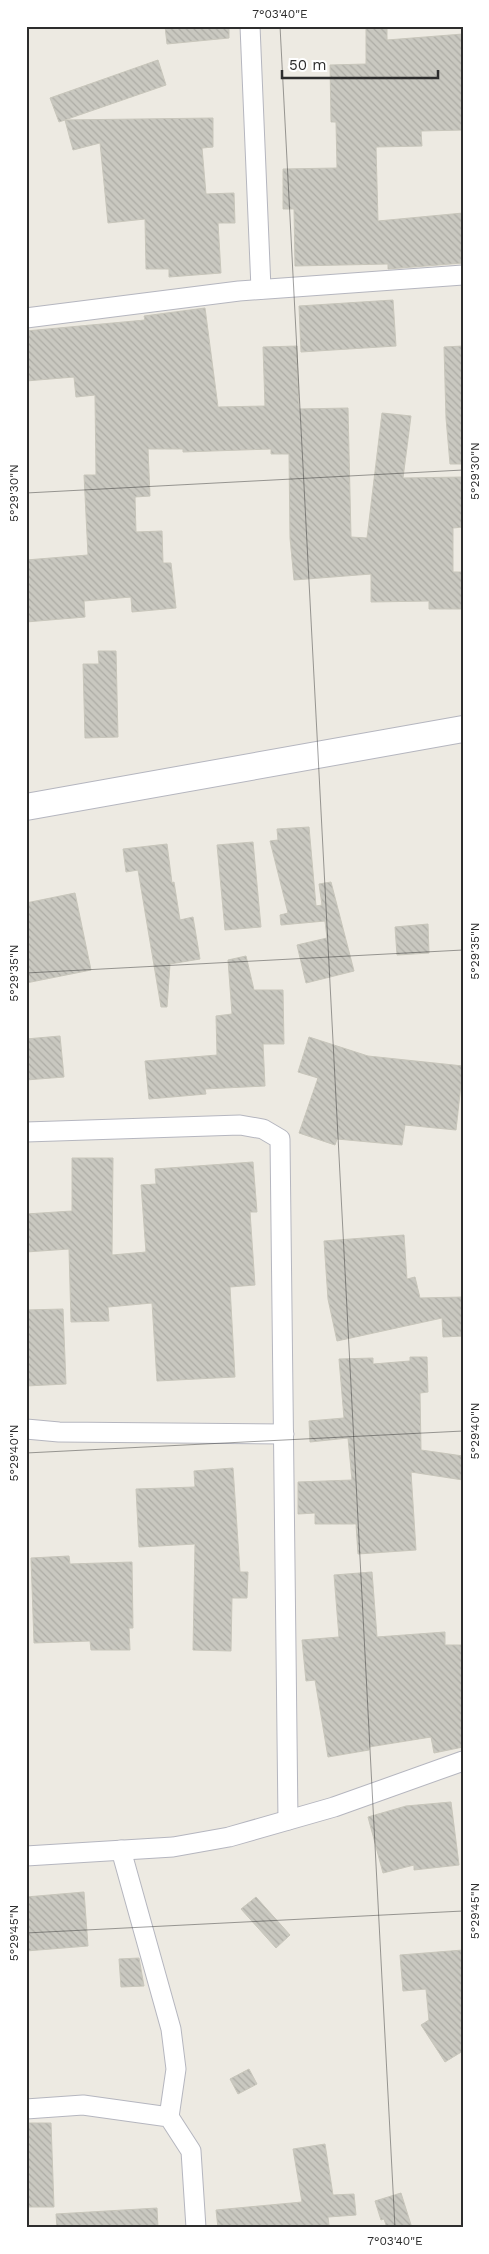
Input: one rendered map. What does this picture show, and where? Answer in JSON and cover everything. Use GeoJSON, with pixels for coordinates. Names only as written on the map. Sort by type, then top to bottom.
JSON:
{"type":"FeatureCollection","features":[{"type":"Feature","properties":{"kind":"main road"},"geometry":{"type":"LineString","coordinates":[[26,806],[463,729]]}},
{"type":"Feature","properties":{"kind":"street"},"geometry":{"type":"LineString","coordinates":[[250,26],[261,289]]}},
{"type":"Feature","properties":{"kind":"street"},"geometry":{"type":"LineString","coordinates":[[26,318],[261,289],[463,275]]}},
{"type":"Feature","properties":{"kind":"street"},"geometry":{"type":"LineString","coordinates":[[26,1132],[240,1126],[264,1129],[280,1139],[288,1820]]}},
{"type":"Feature","properties":{"kind":"street"},"geometry":{"type":"LineString","coordinates":[[26,1429],[59,1432],[284,1434]]}},
{"type":"Feature","properties":{"kind":"street"},"geometry":{"type":"LineString","coordinates":[[26,1856],[173,1847],[229,1837],[334,1807],[463,1761]]}},
{"type":"Feature","properties":{"kind":"street"},"geometry":{"type":"LineString","coordinates":[[121,1850],[171,2029],[176,2069],[169,2117],[191,2151],[196,2228]]}},
{"type":"Feature","properties":{"kind":"street"},"geometry":{"type":"LineString","coordinates":[[26,2109],[83,2104],[169,2117]]}},
{"type":"Feature","properties":{"kind":"building"},"geometry":{"type":"Polygon","coordinates":[[[165,26],[229,26],[229,38],[167,44],[165,26]]]}},
{"type":"Feature","properties":{"kind":"building"},"geometry":{"type":"Polygon","coordinates":[[[366,26],[387,26],[387,40],[463,34],[463,130],[421,131],[422,146],[376,147],[378,221],[463,213],[463,263],[388,269],[388,264],[295,266],[294,209],[283,209],[283,169],[337,168],[336,122],[331,122],[330,65],[366,64],[366,26]]]}},
{"type":"Feature","properties":{"kind":"building"},"geometry":{"type":"Polygon","coordinates":[[[158,60],[166,85],[59,122],[50,98],[158,60]]]}},
{"type":"Feature","properties":{"kind":"building"},"geometry":{"type":"Polygon","coordinates":[[[213,118],[213,147],[202,148],[206,194],[234,193],[235,223],[218,223],[221,273],[169,277],[169,269],[146,269],[145,219],[108,223],[100,143],[73,150],[65,120],[213,118]]]}},
{"type":"Feature","properties":{"kind":"building"},"geometry":{"type":"Polygon","coordinates":[[[393,300],[396,346],[301,352],[299,306],[393,300]]]}},
{"type":"Feature","properties":{"kind":"building"},"geometry":{"type":"Polygon","coordinates":[[[205,308],[218,407],[265,406],[263,347],[297,346],[299,409],[348,408],[351,537],[367,538],[382,413],[411,416],[403,478],[463,477],[463,527],[453,528],[453,572],[463,572],[463,609],[429,609],[429,601],[371,602],[371,574],[294,580],[290,538],[289,454],[271,454],[271,449],[183,452],[183,449],[148,449],[150,496],[135,497],[136,532],[162,531],[163,563],[171,563],[176,608],[132,612],[131,597],[84,601],[85,617],[26,622],[26,560],[88,555],[84,475],[96,475],[95,395],[76,397],[74,377],[26,381],[26,331],[145,320],[144,316],[205,308]]]}},
{"type":"Feature","properties":{"kind":"building"},"geometry":{"type":"Polygon","coordinates":[[[463,346],[463,464],[450,464],[446,418],[444,347],[463,346]]]}},
{"type":"Feature","properties":{"kind":"building"},"geometry":{"type":"Polygon","coordinates":[[[98,651],[116,651],[118,737],[85,738],[83,664],[99,664],[98,651]]]}},
{"type":"Feature","properties":{"kind":"building"},"geometry":{"type":"Polygon","coordinates":[[[309,827],[316,906],[322,905],[319,884],[331,882],[354,971],[306,983],[297,945],[327,938],[325,921],[281,925],[280,915],[288,913],[270,841],[278,840],[277,829],[309,827]]]}},
{"type":"Feature","properties":{"kind":"building"},"geometry":{"type":"Polygon","coordinates":[[[253,842],[261,927],[225,930],[217,845],[253,842]]]}},
{"type":"Feature","properties":{"kind":"building"},"geometry":{"type":"Polygon","coordinates":[[[167,844],[172,883],[174,882],[180,920],[193,917],[200,959],[170,964],[167,1007],[161,1007],[138,870],[126,872],[123,849],[167,844]]]}},
{"type":"Feature","properties":{"kind":"building"},"geometry":{"type":"Polygon","coordinates":[[[75,893],[91,970],[26,983],[26,903],[75,893]]]}},
{"type":"Feature","properties":{"kind":"building"},"geometry":{"type":"Polygon","coordinates":[[[428,924],[429,953],[397,955],[395,927],[428,924]]]}},
{"type":"Feature","properties":{"kind":"building"},"geometry":{"type":"Polygon","coordinates":[[[246,956],[254,990],[283,990],[284,1044],[263,1044],[265,1086],[205,1089],[206,1094],[149,1099],[145,1061],[217,1055],[216,1016],[232,1014],[228,960],[246,956]]]}},
{"type":"Feature","properties":{"kind":"building"},"geometry":{"type":"Polygon","coordinates":[[[60,1036],[64,1077],[26,1080],[26,1039],[60,1036]]]}},
{"type":"Feature","properties":{"kind":"building"},"geometry":{"type":"Polygon","coordinates":[[[309,1037],[368,1056],[463,1066],[456,1130],[405,1125],[402,1145],[337,1139],[335,1145],[299,1133],[318,1078],[298,1072],[309,1037]]]}},
{"type":"Feature","properties":{"kind":"building"},"geometry":{"type":"Polygon","coordinates":[[[72,1158],[113,1158],[112,1255],[146,1252],[141,1185],[156,1184],[155,1169],[253,1162],[257,1212],[250,1212],[255,1285],[230,1287],[235,1377],[157,1381],[152,1303],[108,1307],[109,1321],[71,1322],[69,1249],[26,1252],[26,1214],[72,1211],[72,1158]]]}},
{"type":"Feature","properties":{"kind":"building"},"geometry":{"type":"Polygon","coordinates":[[[404,1235],[407,1279],[415,1277],[420,1298],[463,1297],[463,1336],[443,1337],[442,1318],[337,1341],[328,1299],[324,1241],[404,1235]]]}},
{"type":"Feature","properties":{"kind":"building"},"geometry":{"type":"Polygon","coordinates":[[[63,1309],[66,1384],[26,1386],[26,1310],[63,1309]]]}},
{"type":"Feature","properties":{"kind":"building"},"geometry":{"type":"Polygon","coordinates":[[[410,1357],[427,1357],[428,1392],[420,1393],[421,1450],[463,1456],[463,1480],[411,1472],[416,1550],[358,1554],[356,1524],[315,1524],[315,1513],[298,1514],[298,1482],[352,1480],[348,1438],[310,1442],[309,1421],[344,1418],[339,1359],[373,1358],[373,1364],[410,1361],[410,1357]]]}},
{"type":"Feature","properties":{"kind":"building"},"geometry":{"type":"Polygon","coordinates":[[[233,1468],[240,1572],[248,1572],[247,1598],[232,1598],[231,1651],[193,1650],[195,1544],[139,1547],[136,1489],[195,1487],[194,1471],[233,1468]]]}},
{"type":"Feature","properties":{"kind":"building"},"geometry":{"type":"Polygon","coordinates":[[[69,1556],[70,1564],[132,1562],[133,1628],[129,1628],[130,1650],[91,1650],[90,1641],[34,1643],[31,1558],[69,1556]]]}},
{"type":"Feature","properties":{"kind":"building"},"geometry":{"type":"Polygon","coordinates":[[[372,1572],[377,1637],[445,1632],[445,1645],[463,1645],[463,1747],[434,1753],[431,1737],[369,1747],[369,1750],[328,1757],[315,1680],[306,1681],[302,1640],[339,1637],[334,1575],[372,1572]]]}},
{"type":"Feature","properties":{"kind":"building"},"geometry":{"type":"Polygon","coordinates":[[[451,1802],[459,1865],[414,1870],[414,1865],[383,1873],[368,1817],[406,1806],[451,1802]]]}},
{"type":"Feature","properties":{"kind":"building"},"geometry":{"type":"Polygon","coordinates":[[[84,1892],[88,1946],[26,1951],[26,1897],[84,1892]]]}},
{"type":"Feature","properties":{"kind":"building"},"geometry":{"type":"Polygon","coordinates":[[[256,1897],[290,1935],[276,1948],[241,1909],[256,1897]]]}},
{"type":"Feature","properties":{"kind":"building"},"geometry":{"type":"Polygon","coordinates":[[[463,1950],[463,2051],[445,2062],[421,2025],[429,2020],[426,1989],[403,1991],[400,1955],[463,1950]]]}},
{"type":"Feature","properties":{"kind":"building"},"geometry":{"type":"Polygon","coordinates":[[[139,1958],[144,1986],[121,1987],[119,1959],[139,1958]]]}},
{"type":"Feature","properties":{"kind":"building"},"geometry":{"type":"Polygon","coordinates":[[[249,2069],[257,2084],[238,2094],[230,2079],[249,2069]]]}},
{"type":"Feature","properties":{"kind":"building"},"geometry":{"type":"Polygon","coordinates":[[[26,2123],[51,2123],[54,2207],[26,2207],[26,2123]]]}},
{"type":"Feature","properties":{"kind":"building"},"geometry":{"type":"Polygon","coordinates":[[[325,2144],[333,2195],[354,2194],[356,2215],[328,2217],[329,2225],[297,2228],[218,2228],[216,2210],[302,2202],[293,2149],[325,2144]]]}},
{"type":"Feature","properties":{"kind":"building"},"geometry":{"type":"Polygon","coordinates":[[[401,2193],[412,2228],[387,2228],[384,2219],[381,2220],[375,2201],[401,2193]]]}},
{"type":"Feature","properties":{"kind":"building"},"geometry":{"type":"Polygon","coordinates":[[[157,2208],[158,2228],[57,2228],[56,2214],[157,2208]]]}}]}
